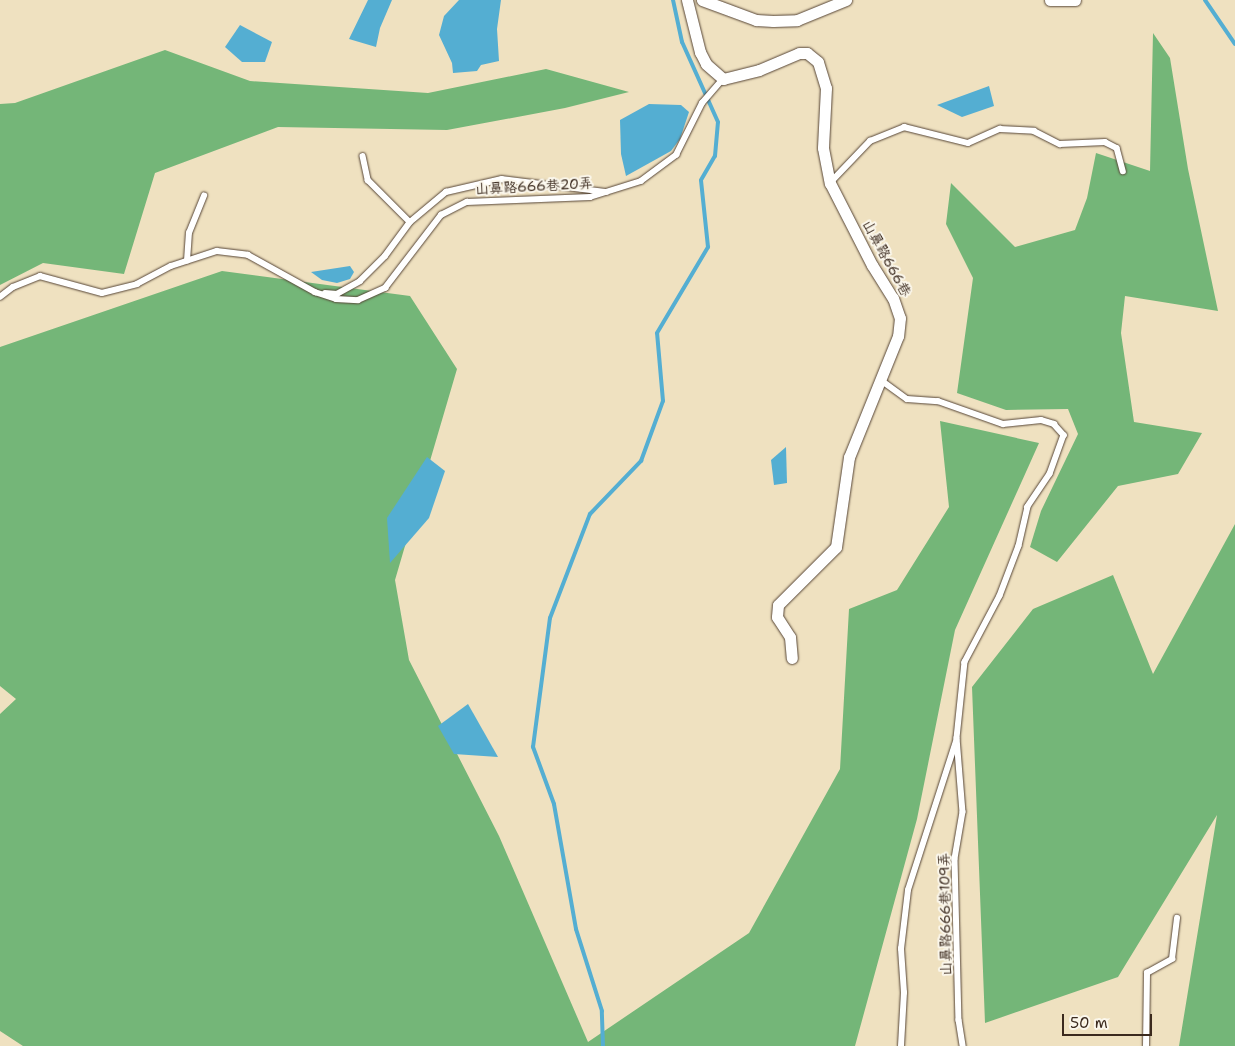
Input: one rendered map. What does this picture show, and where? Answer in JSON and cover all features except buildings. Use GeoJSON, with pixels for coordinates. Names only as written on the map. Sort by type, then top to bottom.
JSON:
{"type":"FeatureCollection","features":[{"type":"Feature","properties":{"kind":"street"},"geometry":{"type":"LineString","coordinates":[[687,0],[700,52],[706,64],[722,79]]}},
{"type":"Feature","properties":{"kind":"street"},"geometry":{"type":"LineString","coordinates":[[702,0],[756,20],[773,21],[797,20],[846,0]]}},
{"type":"Feature","properties":{"kind":"street"},"geometry":{"type":"LineString","coordinates":[[1050,0],[1075,0]]}},
{"type":"Feature","properties":{"kind":"street","name":"山鼻路666巷"},"geometry":{"type":"LineString","coordinates":[[722,79],[759,70],[799,53],[807,53],[818,62],[826,88],[824,148],[830,183],[872,265],[893,298],[900,318],[898,336],[849,457],[836,547],[778,605],[778,617],[791,641],[792,658]]}},
{"type":"Feature","properties":{"kind":"lane","name":"山鼻路666巷20弄"},"geometry":{"type":"LineString","coordinates":[[0,297],[12,287],[40,276],[102,293],[137,284],[187,261],[217,251],[248,255],[315,292],[336,299],[358,300],[385,288],[441,215],[467,202],[558,200],[610,192],[641,181],[676,156],[706,97],[722,79]]}},
{"type":"Feature","properties":{"kind":"lane"},"geometry":{"type":"LineString","coordinates":[[830,183],[870,141],[904,127],[968,143],[1000,129],[1034,131],[1060,144],[1104,142],[1117,148],[1123,171]]}},
{"type":"Feature","properties":{"kind":"lane"},"geometry":{"type":"LineString","coordinates":[[363,156],[368,180],[410,222]]}},
{"type":"Feature","properties":{"kind":"lane"},"geometry":{"type":"LineString","coordinates":[[315,292],[337,294],[360,281],[385,256],[410,222],[446,192],[502,179],[610,192]]}},
{"type":"Feature","properties":{"kind":"lane"},"geometry":{"type":"LineString","coordinates":[[187,261],[189,233],[204,196]]}},
{"type":"Feature","properties":{"kind":"lane","name":"山鼻路666巷109弄"},"geometry":{"type":"LineString","coordinates":[[881,380],[908,399],[938,401],[1003,424],[1041,420],[1054,424],[1064,434],[1050,474],[1028,507],[1019,546],[1000,596],[965,662],[957,738],[963,812],[955,859],[959,1020],[963,1046]]}},
{"type":"Feature","properties":{"kind":"lane"},"geometry":{"type":"LineString","coordinates":[[901,1046],[904,993],[901,949],[908,890],[957,738]]}},
{"type":"Feature","properties":{"kind":"lane"},"geometry":{"type":"LineString","coordinates":[[1146,1046],[1147,973],[1172,959],[1177,918]]}},
{"type":"Feature","properties":{"kind":"green space"},"geometry":{"type":"Polygon","coordinates":[[[1153,33],[1170,58],[1188,169],[1218,311],[1125,296],[1121,333],[1134,422],[1202,433],[1178,474],[1118,486],[1057,562],[1030,547],[1041,511],[1078,434],[1068,409],[1006,410],[957,393],[973,278],[946,224],[951,183],[1015,247],[1075,230],[1087,198],[1096,153],[1150,171],[1153,33]]]}},
{"type":"Feature","properties":{"kind":"green space"},"geometry":{"type":"Polygon","coordinates":[[[165,50],[250,81],[428,93],[546,69],[629,92],[565,108],[447,130],[278,127],[155,173],[124,274],[43,263],[0,285],[0,104],[15,103],[165,50]]]}},
{"type":"Feature","properties":{"kind":"green space"},"geometry":{"type":"Polygon","coordinates":[[[222,271],[410,296],[457,369],[395,580],[409,660],[499,836],[588,1042],[749,933],[840,769],[849,609],[897,590],[949,507],[940,421],[1039,443],[955,630],[917,819],[855,1046],[23,1046],[0,1031],[0,714],[16,699],[0,686],[0,347],[222,271]]]}},
{"type":"Feature","properties":{"kind":"green space"},"geometry":{"type":"Polygon","coordinates":[[[1235,524],[1235,1046],[1179,1046],[1217,815],[1118,977],[985,1023],[972,687],[1033,609],[1113,575],[1153,674],[1235,524]]]}},
{"type":"Feature","properties":{"kind":"water"},"geometry":{"type":"Polygon","coordinates":[[[368,0],[392,0],[380,28],[376,47],[349,39],[368,0]]]}},
{"type":"Feature","properties":{"kind":"water"},"geometry":{"type":"Polygon","coordinates":[[[459,0],[501,0],[497,29],[499,61],[481,65],[477,71],[453,73],[452,63],[439,35],[444,16],[459,0]]]}},
{"type":"Feature","properties":{"kind":"water"},"geometry":{"type":"Polygon","coordinates":[[[240,25],[272,42],[265,62],[242,62],[225,47],[240,25]]]}},
{"type":"Feature","properties":{"kind":"water"},"geometry":{"type":"Polygon","coordinates":[[[989,86],[994,106],[962,117],[937,105],[989,86]]]}},
{"type":"Feature","properties":{"kind":"water"},"geometry":{"type":"Polygon","coordinates":[[[649,104],[681,105],[689,112],[680,139],[671,151],[626,176],[621,154],[620,120],[649,104]]]}},
{"type":"Feature","properties":{"kind":"water"},"geometry":{"type":"Polygon","coordinates":[[[350,266],[354,272],[350,279],[337,283],[322,280],[311,272],[350,266]]]}},
{"type":"Feature","properties":{"kind":"water"},"geometry":{"type":"Polygon","coordinates":[[[786,447],[787,483],[774,485],[771,460],[786,447]]]}},
{"type":"Feature","properties":{"kind":"water"},"geometry":{"type":"Polygon","coordinates":[[[427,457],[445,471],[429,518],[390,563],[387,518],[427,457]]]}},
{"type":"Feature","properties":{"kind":"water"},"geometry":{"type":"Polygon","coordinates":[[[468,704],[498,757],[454,754],[438,726],[468,704]]]}},
{"type":"Feature","properties":{"kind":"waterway"},"geometry":{"type":"LineString","coordinates":[[603,1046],[602,1011],[576,929],[554,804],[533,747],[550,618],[590,514],[641,461],[663,401],[657,333],[708,247],[701,180],[715,156],[718,122],[682,42],[673,0]]}},
{"type":"Feature","properties":{"kind":"waterway"},"geometry":{"type":"LineString","coordinates":[[1205,0],[1235,44]]}}]}
